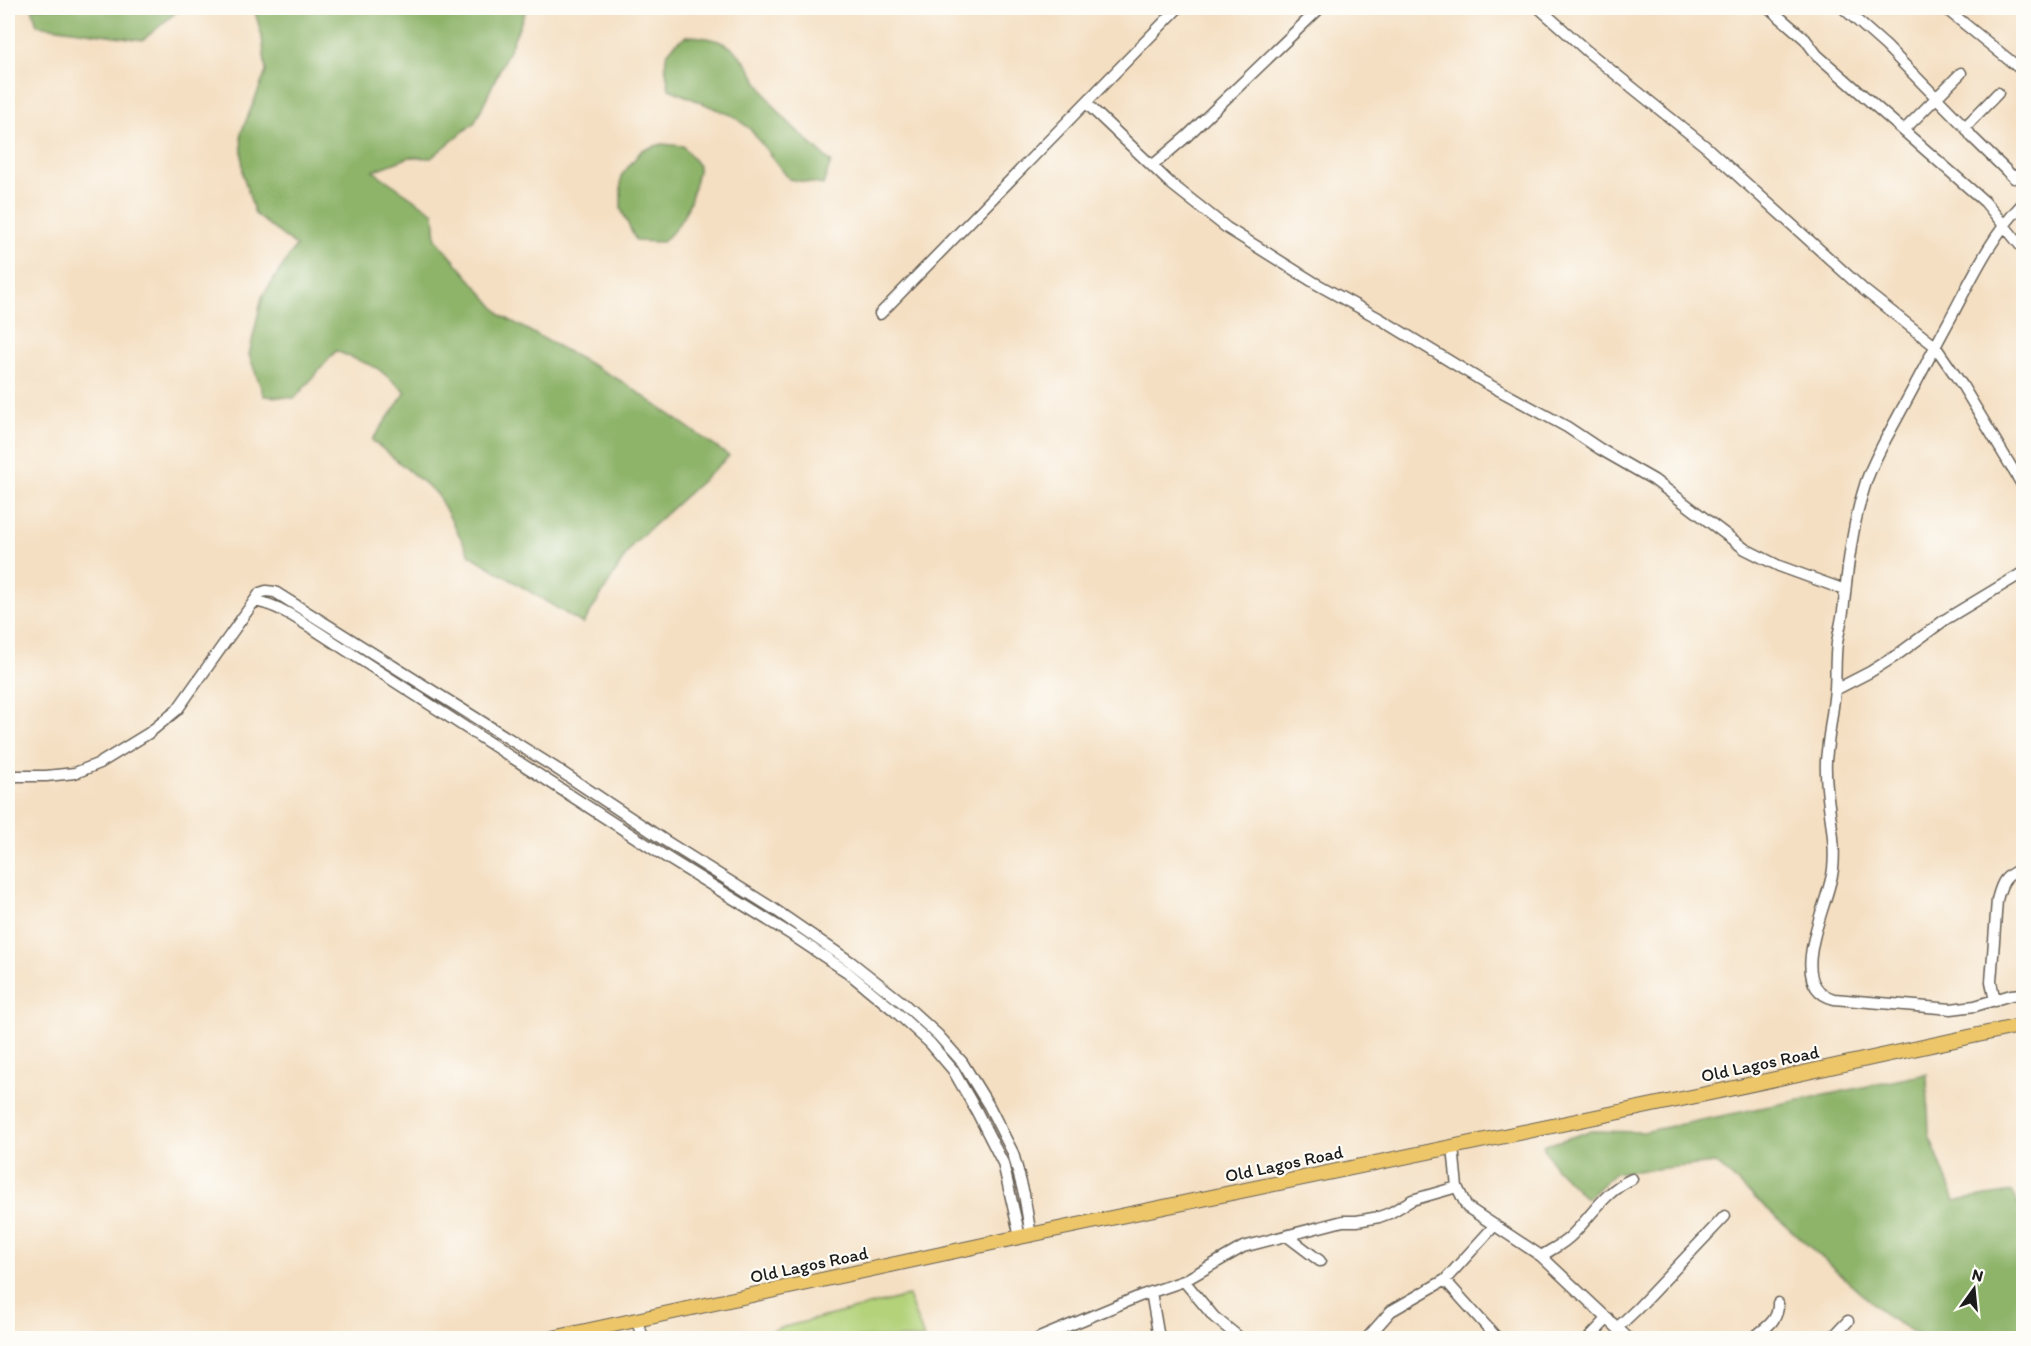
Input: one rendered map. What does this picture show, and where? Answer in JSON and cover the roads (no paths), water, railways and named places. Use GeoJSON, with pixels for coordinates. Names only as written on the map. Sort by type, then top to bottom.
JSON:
{"type":"FeatureCollection","features":[{"type":"Feature","properties":{"kind":"main road","name":"Old Lagos Road"},"geometry":{"type":"LineString","coordinates":[[553,1338],[2024,1025]]}},
{"type":"Feature","properties":{"kind":"street"},"geometry":{"type":"LineString","coordinates":[[880,314],[1178,8]]}},
{"type":"Feature","properties":{"kind":"street"},"geometry":{"type":"LineString","coordinates":[[1152,165],[1186,137],[1320,8]]}},
{"type":"Feature","properties":{"kind":"street"},"geometry":{"type":"LineString","coordinates":[[1539,8],[1587,51],[1661,108],[1705,146],[1864,290],[1935,346],[2024,488]]}},
{"type":"Feature","properties":{"kind":"street"},"geometry":{"type":"LineString","coordinates":[[1769,8],[1805,39],[1816,55],[1985,202],[2024,250]]}},
{"type":"Feature","properties":{"kind":"street"},"geometry":{"type":"LineString","coordinates":[[1842,8],[1886,46],[2014,178],[2024,170]]}},
{"type":"Feature","properties":{"kind":"street"},"geometry":{"type":"LineString","coordinates":[[1945,8],[2024,72]]}},
{"type":"Feature","properties":{"kind":"street"},"geometry":{"type":"LineString","coordinates":[[1904,130],[1961,73]]}},
{"type":"Feature","properties":{"kind":"street"},"geometry":{"type":"LineString","coordinates":[[1965,127],[1998,93]]}},
{"type":"Feature","properties":{"kind":"street"},"geometry":{"type":"LineString","coordinates":[[1086,103],[1170,183],[1227,228],[1315,283],[1382,320],[1484,382],[1567,427],[1600,450],[1654,480],[1745,549],[1779,566],[1845,590]]}},
{"type":"Feature","properties":{"kind":"street"},"geometry":{"type":"LineString","coordinates":[[2024,202],[2004,226],[1968,285],[1881,446],[1867,481],[1856,524],[1837,644],[1826,779],[1833,831],[1833,870],[1811,953],[1810,973],[1815,987],[1824,997],[1914,1007],[1951,1009],[1976,1006],[2011,995],[2024,994]]}},
{"type":"Feature","properties":{"kind":"street"},"geometry":{"type":"LineString","coordinates":[[1835,690],[1870,672],[1946,619],[2024,572]]}},
{"type":"Feature","properties":{"kind":"street"},"geometry":{"type":"LineString","coordinates":[[8,776],[75,773],[100,763],[150,733],[177,710],[260,593],[275,592],[554,767],[702,865],[774,909],[851,962],[903,1003],[938,1035],[962,1062],[989,1106],[1013,1154],[1024,1194],[1026,1236]]}},
{"type":"Feature","properties":{"kind":"street"},"geometry":{"type":"LineString","coordinates":[[1995,1001],[1991,982],[1997,900],[2005,878],[2010,873],[2024,867]]}},
{"type":"Feature","properties":{"kind":"street"},"geometry":{"type":"LineString","coordinates":[[1454,1147],[1457,1187],[1467,1208],[1541,1256],[1628,1338]]}},
{"type":"Feature","properties":{"kind":"street"},"geometry":{"type":"LineString","coordinates":[[1541,1256],[1573,1234],[1611,1190],[1632,1179]]}},
{"type":"Feature","properties":{"kind":"street"},"geometry":{"type":"LineString","coordinates":[[1040,1338],[1151,1292],[1184,1281],[1243,1247],[1343,1221],[1378,1217],[1412,1200],[1457,1187]]}},
{"type":"Feature","properties":{"kind":"street"},"geometry":{"type":"LineString","coordinates":[[1618,1327],[1725,1216]]}},
{"type":"Feature","properties":{"kind":"street"},"geometry":{"type":"LineString","coordinates":[[1367,1338],[1390,1311],[1445,1280],[1495,1225]]}},
{"type":"Feature","properties":{"kind":"street"},"geometry":{"type":"LineString","coordinates":[[1287,1236],[1320,1261]]}},
{"type":"Feature","properties":{"kind":"street"},"geometry":{"type":"LineString","coordinates":[[1445,1280],[1497,1338]]}},
{"type":"Feature","properties":{"kind":"street"},"geometry":{"type":"LineString","coordinates":[[1184,1281],[1214,1317],[1240,1338]]}},
{"type":"Feature","properties":{"kind":"street"},"geometry":{"type":"LineString","coordinates":[[1151,1292],[1160,1338]]}},
{"type":"Feature","properties":{"kind":"street"},"geometry":{"type":"LineString","coordinates":[[1753,1338],[1775,1319],[1779,1312],[1778,1303]]}},
{"type":"Feature","properties":{"kind":"street"},"geometry":{"type":"LineString","coordinates":[[1588,1338],[1608,1318]]}},
{"type":"Feature","properties":{"kind":"street"},"geometry":{"type":"LineString","coordinates":[[1832,1338],[1848,1321]]}},
{"type":"Feature","properties":{"kind":"street"},"geometry":{"type":"LineString","coordinates":[[636,1322],[644,1338]]}}]}
